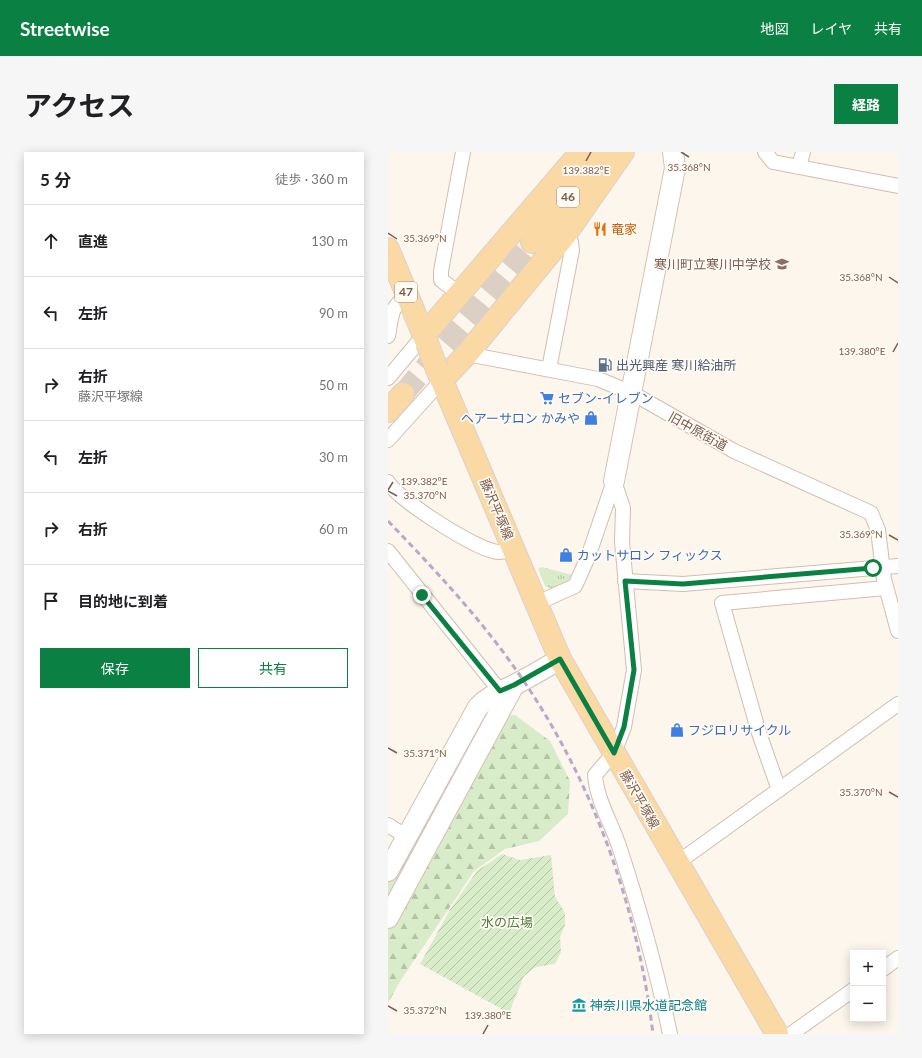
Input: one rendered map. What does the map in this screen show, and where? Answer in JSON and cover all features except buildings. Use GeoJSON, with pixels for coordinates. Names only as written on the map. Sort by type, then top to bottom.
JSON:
{"type":"FeatureCollection","features":[{"type":"Feature","properties":{"kind":"main road"},"geometry":{"type":"LineString","coordinates":[[426,339],[460,294],[581,152]]}},
{"type":"Feature","properties":{"kind":"main road","name":"46"},"geometry":{"type":"LineString","coordinates":[[532,242],[605,152]]}},
{"type":"Feature","properties":{"kind":"main road"},"geometry":{"type":"LineString","coordinates":[[440,375],[467,354],[564,235],[623,152]]}},
{"type":"Feature","properties":{"kind":"main road","name":"47"},"geometry":{"type":"LineString","coordinates":[[388,249],[440,375]]}},
{"type":"Feature","properties":{"kind":"main road","name":"藤沢平塚線"},"geometry":{"type":"LineString","coordinates":[[440,375],[538,603],[560,659],[776,1034]]}},
{"type":"Feature","properties":{"kind":"main road"},"geometry":{"type":"LineString","coordinates":[[388,411],[403,394]]}},
{"type":"Feature","properties":{"kind":"street"},"geometry":{"type":"LineString","coordinates":[[460,294],[441,280],[441,271],[463,152]]}},
{"type":"Feature","properties":{"kind":"street"},"geometry":{"type":"LineString","coordinates":[[538,603],[575,586],[588,556],[614,481],[675,168],[673,152]]}},
{"type":"Feature","properties":{"kind":"street"},"geometry":{"type":"LineString","coordinates":[[765,152],[773,162],[898,186]]}},
{"type":"Feature","properties":{"kind":"street"},"geometry":{"type":"LineString","coordinates":[[798,167],[803,152]]}},
{"type":"Feature","properties":{"kind":"street"},"geometry":{"type":"LineString","coordinates":[[548,369],[572,250],[571,242],[564,235]]}},
{"type":"Feature","properties":{"kind":"street"},"geometry":{"type":"LineString","coordinates":[[388,336],[393,309],[397,303],[408,295]]}},
{"type":"Feature","properties":{"kind":"street"},"geometry":{"type":"LineString","coordinates":[[388,378],[426,339]]}},
{"type":"Feature","properties":{"kind":"street","name":"旧中原街道"},"geometry":{"type":"LineString","coordinates":[[467,354],[598,378],[632,393],[734,450],[871,513],[878,530],[886,588],[898,632]]}},
{"type":"Feature","properties":{"kind":"street"},"geometry":{"type":"LineString","coordinates":[[388,440],[440,375]]}},
{"type":"Feature","properties":{"kind":"street"},"geometry":{"type":"LineString","coordinates":[[614,481],[623,508],[622,542],[634,670],[624,727],[614,753],[595,775],[596,790],[619,846],[650,954],[670,1034]]}},
{"type":"Feature","properties":{"kind":"street"},"geometry":{"type":"LineString","coordinates":[[388,482],[409,502],[442,526],[471,542],[498,552],[514,548]]}},
{"type":"Feature","properties":{"kind":"street"},"geometry":{"type":"LineString","coordinates":[[388,551],[507,688]]}},
{"type":"Feature","properties":{"kind":"street"},"geometry":{"type":"LineString","coordinates":[[625,581],[683,584],[898,566]]}},
{"type":"Feature","properties":{"kind":"street"},"geometry":{"type":"LineString","coordinates":[[779,790],[758,732],[722,603],[886,588]]}},
{"type":"Feature","properties":{"kind":"street"},"geometry":{"type":"LineString","coordinates":[[388,918],[492,706],[507,688],[560,659]]}},
{"type":"Feature","properties":{"kind":"street"},"geometry":{"type":"LineString","coordinates":[[677,863],[898,704]]}},
{"type":"Feature","properties":{"kind":"street"},"geometry":{"type":"LineString","coordinates":[[388,871],[478,707],[492,706]]}},
{"type":"Feature","properties":{"kind":"street"},"geometry":{"type":"LineString","coordinates":[[388,825],[407,837]]}},
{"type":"Feature","properties":{"kind":"street"},"geometry":{"type":"LineString","coordinates":[[886,967],[898,958]]}},
{"type":"Feature","properties":{"kind":"street"},"geometry":{"type":"LineString","coordinates":[[791,1034],[850,992]]}},
{"type":"Feature","properties":{"kind":"green space"},"geometry":{"type":"Polygon","coordinates":[[[542,567],[572,575],[567,582],[552,589],[545,586],[538,569],[542,567]]]}},
{"type":"Feature","properties":{"kind":"green space"},"geometry":{"type":"Polygon","coordinates":[[[515,715],[550,741],[570,781],[568,814],[539,841],[505,849],[474,871],[401,980],[388,1003],[388,866],[476,717],[515,715]]]}},
{"type":"Feature","properties":{"kind":"green space","name":"水の広場"},"geometry":{"type":"Polygon","coordinates":[[[502,854],[520,860],[551,855],[555,897],[565,914],[565,925],[560,937],[561,952],[555,964],[536,967],[524,976],[509,1013],[420,964],[451,908],[477,871],[502,854]]]}},
{"type":"Feature","properties":{"kind":"tunnel"},"geometry":{"type":"LineString","coordinates":[[403,394],[532,242]]}},
{"type":"Feature","properties":{"kind":"railway"},"geometry":{"type":"LineString","coordinates":[[388,521],[442,578],[476,617],[508,659],[548,720],[571,762],[609,849],[624,894],[646,987],[653,1034]]}},
{"type":"Feature","properties":{"kind":"place","name":"竜家"},"geometry":{"type":"Point","coordinates":[600,229]}},
{"type":"Feature","properties":{"kind":"place","name":"寒川町立寒川中学校"},"geometry":{"type":"Point","coordinates":[782,264]}},
{"type":"Feature","properties":{"kind":"place","name":"出光興産 寒川給油所"},"geometry":{"type":"Point","coordinates":[605,365]}},
{"type":"Feature","properties":{"kind":"place","name":"セブン-イレブン"},"geometry":{"type":"Point","coordinates":[547,398]}},
{"type":"Feature","properties":{"kind":"place","name":"ヘアーサロン かみや"},"geometry":{"type":"Point","coordinates":[591,418]}},
{"type":"Feature","properties":{"kind":"place","name":"カットサロン フィックス"},"geometry":{"type":"Point","coordinates":[566,555]}},
{"type":"Feature","properties":{"kind":"place","name":"フジロリサイクル"},"geometry":{"type":"Point","coordinates":[677,730]}},
{"type":"Feature","properties":{"kind":"place","name":"神奈川県水道記念館"},"geometry":{"type":"Point","coordinates":[579,1005]}},
{"type":"Feature","properties":{"kind":"route"},"geometry":{"type":"LineString","coordinates":[[422,595],[500,691],[514,685],[560,659],[614,753],[624,727],[634,670],[625,581],[683,584],[873,568]]}}]}
